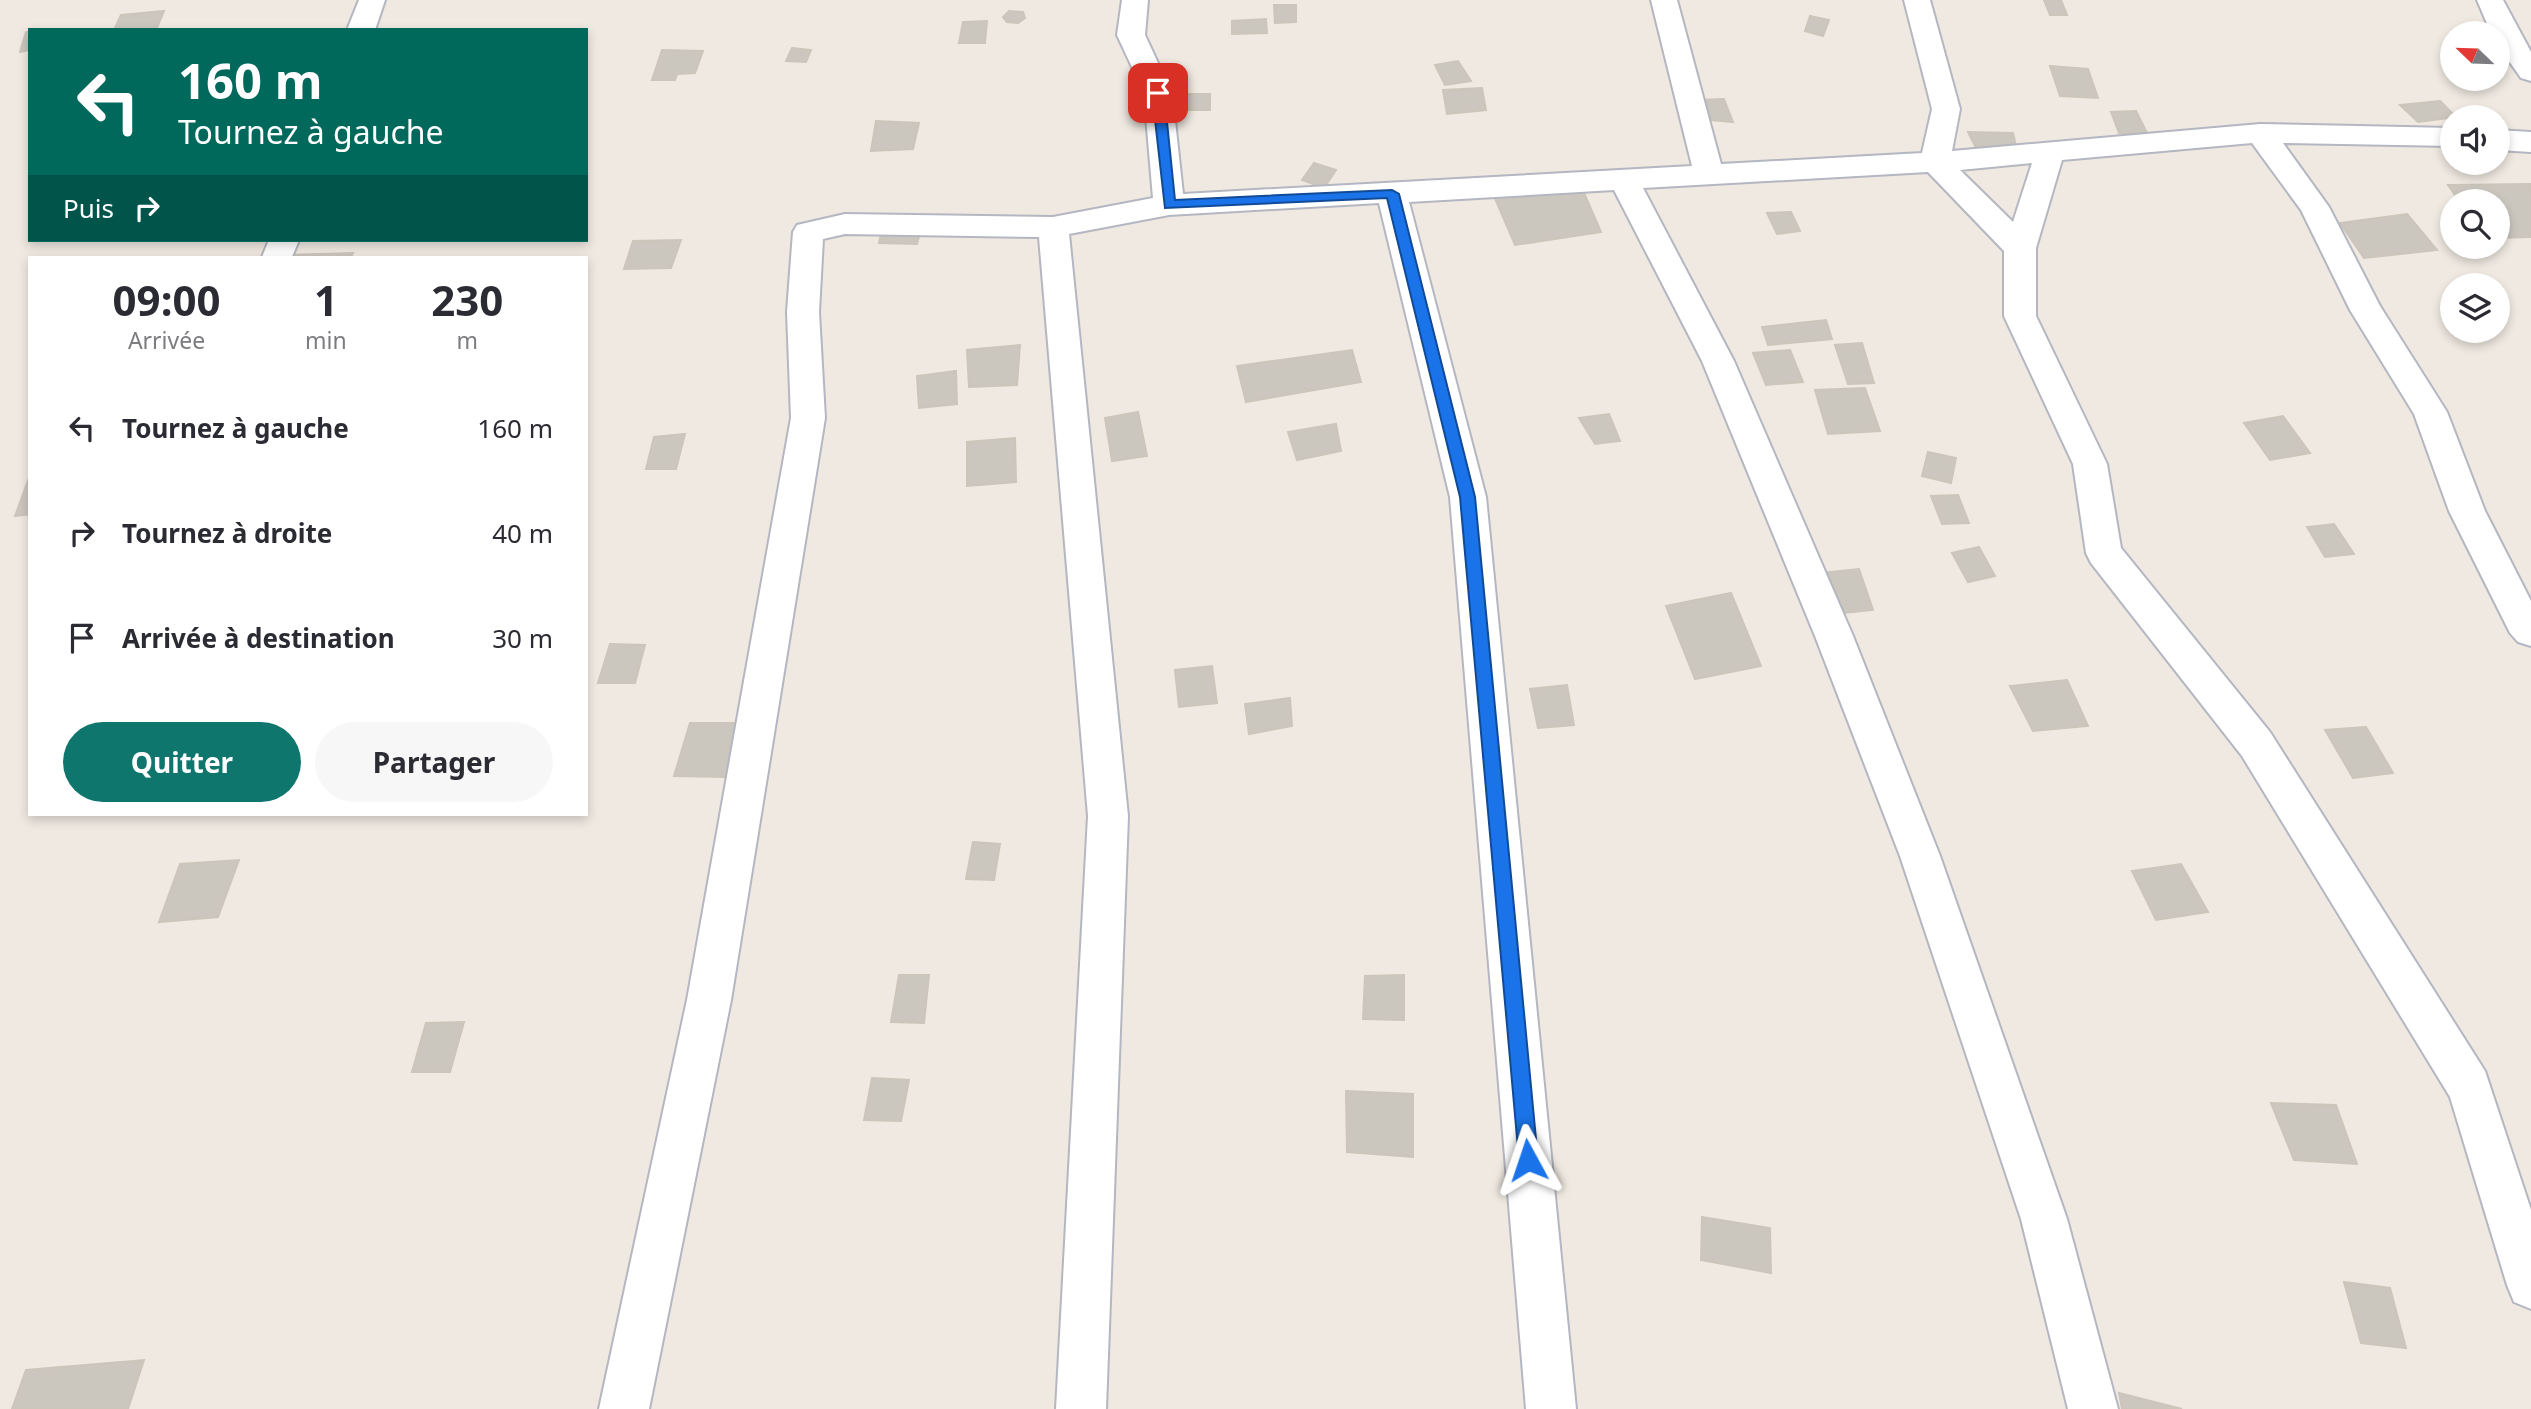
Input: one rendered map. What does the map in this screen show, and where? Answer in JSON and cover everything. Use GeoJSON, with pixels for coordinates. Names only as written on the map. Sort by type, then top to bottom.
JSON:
{"type":"FeatureCollection","features":[{"type":"Feature","properties":{"kind":"street"},"geometry":{"type":"LineString","coordinates":[[362,28],[372,0]]}},
{"type":"Feature","properties":{"kind":"street"},"geometry":{"type":"LineString","coordinates":[[1135,0],[1131,35],[1158,93],[1169,205]]}},
{"type":"Feature","properties":{"kind":"street"},"geometry":{"type":"LineString","coordinates":[[1664,0],[1709,175]]}},
{"type":"Feature","properties":{"kind":"street"},"geometry":{"type":"LineString","coordinates":[[1917,0],[1946,109],[1935,162]]}},
{"type":"Feature","properties":{"kind":"street"},"geometry":{"type":"LineString","coordinates":[[2490,0],[2507,38],[2531,72]]}},
{"type":"Feature","properties":{"kind":"street"},"geometry":{"type":"LineString","coordinates":[[624,1409],[709,1000],[808,418],[803,312],[808,232],[845,224],[1053,227],[1169,205],[1935,162],[2260,133],[2440,137]]}},
{"type":"Feature","properties":{"kind":"street"},"geometry":{"type":"LineString","coordinates":[[2260,133],[2314,207],[2366,310],[2430,412],[2467,511],[2531,631]]}},
{"type":"Feature","properties":{"kind":"street"},"geometry":{"type":"LineString","coordinates":[[2510,141],[2531,142]]}},
{"type":"Feature","properties":{"kind":"street"},"geometry":{"type":"LineString","coordinates":[[2050,152],[2020,248],[2020,316],[2090,464],[2104,553],[2256,744],[2469,1087],[2531,1285]]}},
{"type":"Feature","properties":{"kind":"street"},"geometry":{"type":"LineString","coordinates":[[1935,162],[2020,248]]}},
{"type":"Feature","properties":{"kind":"street"},"geometry":{"type":"LineString","coordinates":[[1624,180],[1718,360],[1834,636],[1920,856],[2044,1219],[2093,1409]]}},
{"type":"Feature","properties":{"kind":"street"},"geometry":{"type":"LineString","coordinates":[[1392,194],[1468,497],[1551,1409]]}},
{"type":"Feature","properties":{"kind":"street"},"geometry":{"type":"LineString","coordinates":[[1053,227],[1108,817],[1081,1409]]}},
{"type":"Feature","properties":{"kind":"building"},"geometry":{"type":"Polygon","coordinates":[[[2044,0],[2061,0],[2067,15],[2050,15],[2044,0]]]}},
{"type":"Feature","properties":{"kind":"building"},"geometry":{"type":"Polygon","coordinates":[[[1274,5],[1296,5],[1296,22],[1275,23],[1274,5]]]}},
{"type":"Feature","properties":{"kind":"building"},"geometry":{"type":"Polygon","coordinates":[[[164,11],[157,28],[115,28],[121,15],[164,11]]]}},
{"type":"Feature","properties":{"kind":"building"},"geometry":{"type":"Polygon","coordinates":[[[1009,11],[1023,12],[1025,18],[1018,23],[1007,22],[1003,17],[1009,11]]]}},
{"type":"Feature","properties":{"kind":"building"},"geometry":{"type":"Polygon","coordinates":[[[1810,16],[1829,20],[1823,36],[1805,31],[1810,16]]]}},
{"type":"Feature","properties":{"kind":"building"},"geometry":{"type":"Polygon","coordinates":[[[1266,19],[1267,33],[1232,34],[1232,21],[1266,19]]]}},
{"type":"Feature","properties":{"kind":"building"},"geometry":{"type":"Polygon","coordinates":[[[987,21],[985,43],[959,43],[963,22],[987,21]]]}},
{"type":"Feature","properties":{"kind":"building"},"geometry":{"type":"Polygon","coordinates":[[[26,32],[28,32],[28,50],[20,52],[26,32]]]}},
{"type":"Feature","properties":{"kind":"building"},"geometry":{"type":"Polygon","coordinates":[[[792,48],[811,50],[806,62],[786,61],[792,48]]]}},
{"type":"Feature","properties":{"kind":"building"},"geometry":{"type":"Polygon","coordinates":[[[662,50],[703,51],[695,73],[677,74],[675,80],[652,80],[662,50]]]}},
{"type":"Feature","properties":{"kind":"building"},"geometry":{"type":"Polygon","coordinates":[[[1458,61],[1471,81],[1445,85],[1435,65],[1458,61]]]}},
{"type":"Feature","properties":{"kind":"building"},"geometry":{"type":"Polygon","coordinates":[[[2050,66],[2088,69],[2098,98],[2060,96],[2050,66]]]}},
{"type":"Feature","properties":{"kind":"building"},"geometry":{"type":"Polygon","coordinates":[[[1482,88],[1486,110],[1447,114],[1443,90],[1482,88]]]}},
{"type":"Feature","properties":{"kind":"building"},"geometry":{"type":"Polygon","coordinates":[[[1178,94],[1210,94],[1210,110],[1176,110],[1178,94]]]}},
{"type":"Feature","properties":{"kind":"building"},"geometry":{"type":"Polygon","coordinates":[[[1724,99],[1733,122],[1711,120],[1699,100],[1724,99]]]}},
{"type":"Feature","properties":{"kind":"building"},"geometry":{"type":"Polygon","coordinates":[[[2440,101],[2444,105],[2440,105],[2440,119],[2418,122],[2400,105],[2440,101]]]}},
{"type":"Feature","properties":{"kind":"building"},"geometry":{"type":"Polygon","coordinates":[[[2136,111],[2147,133],[2119,133],[2111,112],[2136,111]]]}},
{"type":"Feature","properties":{"kind":"building"},"geometry":{"type":"Polygon","coordinates":[[[876,121],[919,123],[913,149],[871,151],[876,121]]]}},
{"type":"Feature","properties":{"kind":"building"},"geometry":{"type":"Polygon","coordinates":[[[1968,132],[2013,133],[2016,146],[1975,146],[1968,132]]]}},
{"type":"Feature","properties":{"kind":"building"},"geometry":{"type":"Polygon","coordinates":[[[1314,163],[1336,170],[1324,188],[1302,180],[1314,163]]]}},
{"type":"Feature","properties":{"kind":"building"},"geometry":{"type":"Polygon","coordinates":[[[2531,184],[2531,237],[2510,238],[2510,189],[2451,189],[2448,185],[2531,184]]]}},
{"type":"Feature","properties":{"kind":"building"},"geometry":{"type":"Polygon","coordinates":[[[1581,186],[1601,232],[1515,245],[1494,196],[1581,186]]]}},
{"type":"Feature","properties":{"kind":"building"},"geometry":{"type":"Polygon","coordinates":[[[1791,212],[1800,231],[1777,234],[1767,213],[1791,212]]]}},
{"type":"Feature","properties":{"kind":"building"},"geometry":{"type":"Polygon","coordinates":[[[2407,214],[2437,250],[2364,258],[2340,223],[2407,214]]]}},
{"type":"Feature","properties":{"kind":"building"},"geometry":{"type":"Polygon","coordinates":[[[883,226],[922,226],[917,244],[879,243],[883,226]]]}},
{"type":"Feature","properties":{"kind":"building"},"geometry":{"type":"Polygon","coordinates":[[[681,240],[671,268],[624,269],[633,241],[681,240]]]}},
{"type":"Feature","properties":{"kind":"building"},"geometry":{"type":"Polygon","coordinates":[[[353,253],[352,256],[284,255],[353,253]]]}},
{"type":"Feature","properties":{"kind":"building"},"geometry":{"type":"Polygon","coordinates":[[[1826,320],[1832,339],[1768,345],[1762,327],[1826,320]]]}},
{"type":"Feature","properties":{"kind":"building"},"geometry":{"type":"Polygon","coordinates":[[[1862,343],[1874,383],[1848,384],[1835,345],[1862,343]]]}},
{"type":"Feature","properties":{"kind":"building"},"geometry":{"type":"Polygon","coordinates":[[[1020,345],[1017,385],[969,387],[967,350],[1020,345]]]}},
{"type":"Feature","properties":{"kind":"building"},"geometry":{"type":"Polygon","coordinates":[[[1352,350],[1361,382],[1246,402],[1237,366],[1352,350]]]}},
{"type":"Feature","properties":{"kind":"building"},"geometry":{"type":"Polygon","coordinates":[[[1790,350],[1803,382],[1766,385],[1753,353],[1790,350]]]}},
{"type":"Feature","properties":{"kind":"building"},"geometry":{"type":"Polygon","coordinates":[[[956,371],[957,404],[919,408],[917,376],[956,371]]]}},
{"type":"Feature","properties":{"kind":"building"},"geometry":{"type":"Polygon","coordinates":[[[1865,388],[1880,431],[1828,434],[1815,390],[1865,388]]]}},
{"type":"Feature","properties":{"kind":"building"},"geometry":{"type":"Polygon","coordinates":[[[1138,412],[1147,456],[1112,461],[1105,418],[1138,412]]]}},
{"type":"Feature","properties":{"kind":"building"},"geometry":{"type":"Polygon","coordinates":[[[1609,414],[1620,441],[1595,444],[1579,418],[1609,414]]]}},
{"type":"Feature","properties":{"kind":"building"},"geometry":{"type":"Polygon","coordinates":[[[2283,416],[2310,453],[2270,460],[2244,423],[2283,416]]]}},
{"type":"Feature","properties":{"kind":"building"},"geometry":{"type":"Polygon","coordinates":[[[1336,424],[1341,451],[1297,460],[1288,432],[1336,424]]]}},
{"type":"Feature","properties":{"kind":"building"},"geometry":{"type":"Polygon","coordinates":[[[685,434],[676,469],[646,469],[654,437],[685,434]]]}},
{"type":"Feature","properties":{"kind":"building"},"geometry":{"type":"Polygon","coordinates":[[[1015,438],[1016,482],[967,486],[967,442],[1015,438]]]}},
{"type":"Feature","properties":{"kind":"building"},"geometry":{"type":"Polygon","coordinates":[[[1928,452],[1956,458],[1951,483],[1922,476],[1928,452]]]}},
{"type":"Feature","properties":{"kind":"building"},"geometry":{"type":"Polygon","coordinates":[[[28,480],[28,514],[15,516],[28,480]]]}},
{"type":"Feature","properties":{"kind":"building"},"geometry":{"type":"Polygon","coordinates":[[[1958,495],[1969,523],[1942,524],[1931,496],[1958,495]]]}},
{"type":"Feature","properties":{"kind":"building"},"geometry":{"type":"Polygon","coordinates":[[[2334,524],[2354,554],[2325,557],[2307,527],[2334,524]]]}},
{"type":"Feature","properties":{"kind":"building"},"geometry":{"type":"Polygon","coordinates":[[[1979,547],[1995,576],[1968,582],[1952,553],[1979,547]]]}},
{"type":"Feature","properties":{"kind":"building"},"geometry":{"type":"Polygon","coordinates":[[[1859,569],[1873,610],[1834,614],[1819,573],[1859,569]]]}},
{"type":"Feature","properties":{"kind":"building"},"geometry":{"type":"Polygon","coordinates":[[[1731,593],[1761,666],[1695,679],[1666,606],[1731,593]]]}},
{"type":"Feature","properties":{"kind":"building"},"geometry":{"type":"Polygon","coordinates":[[[610,644],[645,645],[635,683],[598,683],[610,644]]]}},
{"type":"Feature","properties":{"kind":"building"},"geometry":{"type":"Polygon","coordinates":[[[1212,666],[1217,703],[1179,707],[1175,670],[1212,666]]]}},
{"type":"Feature","properties":{"kind":"building"},"geometry":{"type":"Polygon","coordinates":[[[2067,680],[2088,726],[2033,731],[2010,686],[2067,680]]]}},
{"type":"Feature","properties":{"kind":"building"},"geometry":{"type":"Polygon","coordinates":[[[1567,685],[1574,725],[1538,728],[1530,689],[1567,685]]]}},
{"type":"Feature","properties":{"kind":"building"},"geometry":{"type":"Polygon","coordinates":[[[1290,698],[1292,726],[1249,734],[1245,704],[1290,698]]]}},
{"type":"Feature","properties":{"kind":"building"},"geometry":{"type":"Polygon","coordinates":[[[690,723],[742,723],[727,777],[674,776],[690,723]]]}},
{"type":"Feature","properties":{"kind":"building"},"geometry":{"type":"Polygon","coordinates":[[[2366,727],[2393,773],[2353,778],[2325,730],[2366,727]]]}},
{"type":"Feature","properties":{"kind":"building"},"geometry":{"type":"Polygon","coordinates":[[[973,842],[1000,844],[994,880],[966,879],[973,842]]]}},
{"type":"Feature","properties":{"kind":"building"},"geometry":{"type":"Polygon","coordinates":[[[239,860],[218,917],[159,922],[180,864],[239,860]]]}},
{"type":"Feature","properties":{"kind":"building"},"geometry":{"type":"Polygon","coordinates":[[[2181,864],[2208,912],[2156,920],[2132,871],[2181,864]]]}},
{"type":"Feature","properties":{"kind":"building"},"geometry":{"type":"Polygon","coordinates":[[[899,975],[929,975],[924,1023],[891,1022],[899,975]]]}},
{"type":"Feature","properties":{"kind":"building"},"geometry":{"type":"Polygon","coordinates":[[[1404,975],[1404,1020],[1363,1019],[1365,976],[1404,975]]]}},
{"type":"Feature","properties":{"kind":"building"},"geometry":{"type":"Polygon","coordinates":[[[464,1022],[450,1072],[412,1072],[426,1023],[464,1022]]]}},
{"type":"Feature","properties":{"kind":"building"},"geometry":{"type":"Polygon","coordinates":[[[872,1078],[909,1080],[901,1121],[864,1120],[872,1078]]]}},
{"type":"Feature","properties":{"kind":"building"},"geometry":{"type":"Polygon","coordinates":[[[1346,1091],[1413,1094],[1413,1157],[1347,1152],[1346,1091]]]}},
{"type":"Feature","properties":{"kind":"building"},"geometry":{"type":"Polygon","coordinates":[[[2271,1103],[2336,1105],[2357,1164],[2294,1160],[2271,1103]]]}},
{"type":"Feature","properties":{"kind":"building"},"geometry":{"type":"Polygon","coordinates":[[[1702,1217],[1770,1228],[1771,1273],[1701,1260],[1702,1217]]]}},
{"type":"Feature","properties":{"kind":"building"},"geometry":{"type":"Polygon","coordinates":[[[2344,1282],[2390,1288],[2406,1348],[2361,1343],[2344,1282]]]}},
{"type":"Feature","properties":{"kind":"building"},"geometry":{"type":"Polygon","coordinates":[[[144,1360],[128,1409],[12,1409],[26,1370],[144,1360]]]}},
{"type":"Feature","properties":{"kind":"building"},"geometry":{"type":"Polygon","coordinates":[[[2119,1393],[2182,1409],[2122,1409],[2119,1393]]]}},
{"type":"Feature","properties":{"kind":"route"},"geometry":{"type":"LineString","coordinates":[[1158,93],[1169,205],[1392,194],[1468,497],[1528,1160]]}}]}
